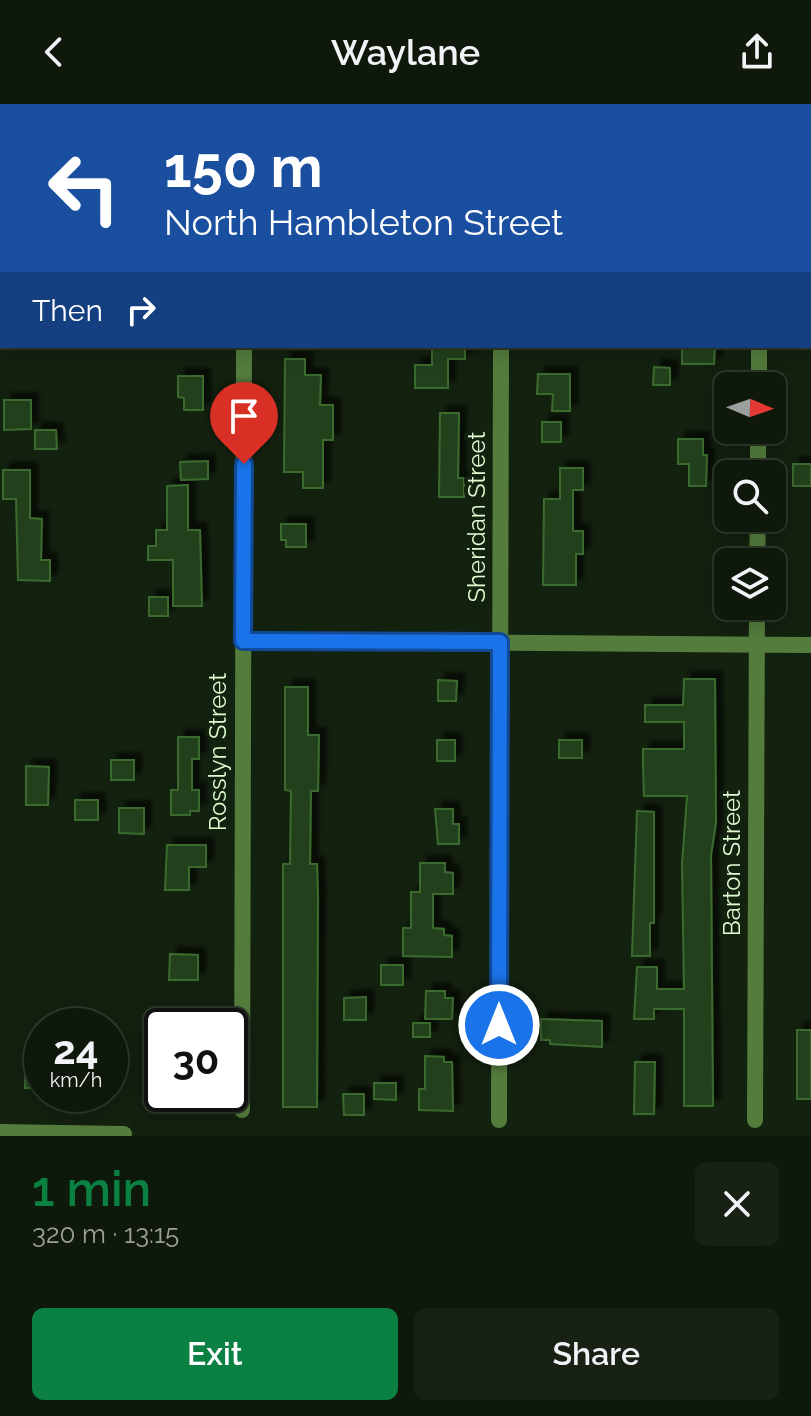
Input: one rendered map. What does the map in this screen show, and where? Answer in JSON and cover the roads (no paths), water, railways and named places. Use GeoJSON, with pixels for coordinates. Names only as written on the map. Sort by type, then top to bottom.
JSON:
{"type":"FeatureCollection","features":[{"type":"Feature","properties":{"kind":"street","name":"Rosslyn Street"},"geometry":{"type":"LineString","coordinates":[[242,1008],[244,348]]}},
{"type":"Feature","properties":{"kind":"street","name":"Sheridan Street"},"geometry":{"type":"LineString","coordinates":[[499,1120],[501,348]]}},
{"type":"Feature","properties":{"kind":"street"},"geometry":{"type":"LineString","coordinates":[[759,348],[759,372]]}},
{"type":"Feature","properties":{"kind":"street","name":"Barton Street"},"geometry":{"type":"LineString","coordinates":[[755,1120],[757,620]]}},
{"type":"Feature","properties":{"kind":"street"},"geometry":{"type":"LineString","coordinates":[[243,641],[811,645]]}},
{"type":"Feature","properties":{"kind":"street"},"geometry":{"type":"LineString","coordinates":[[0,1132],[124,1134]]}}]}
